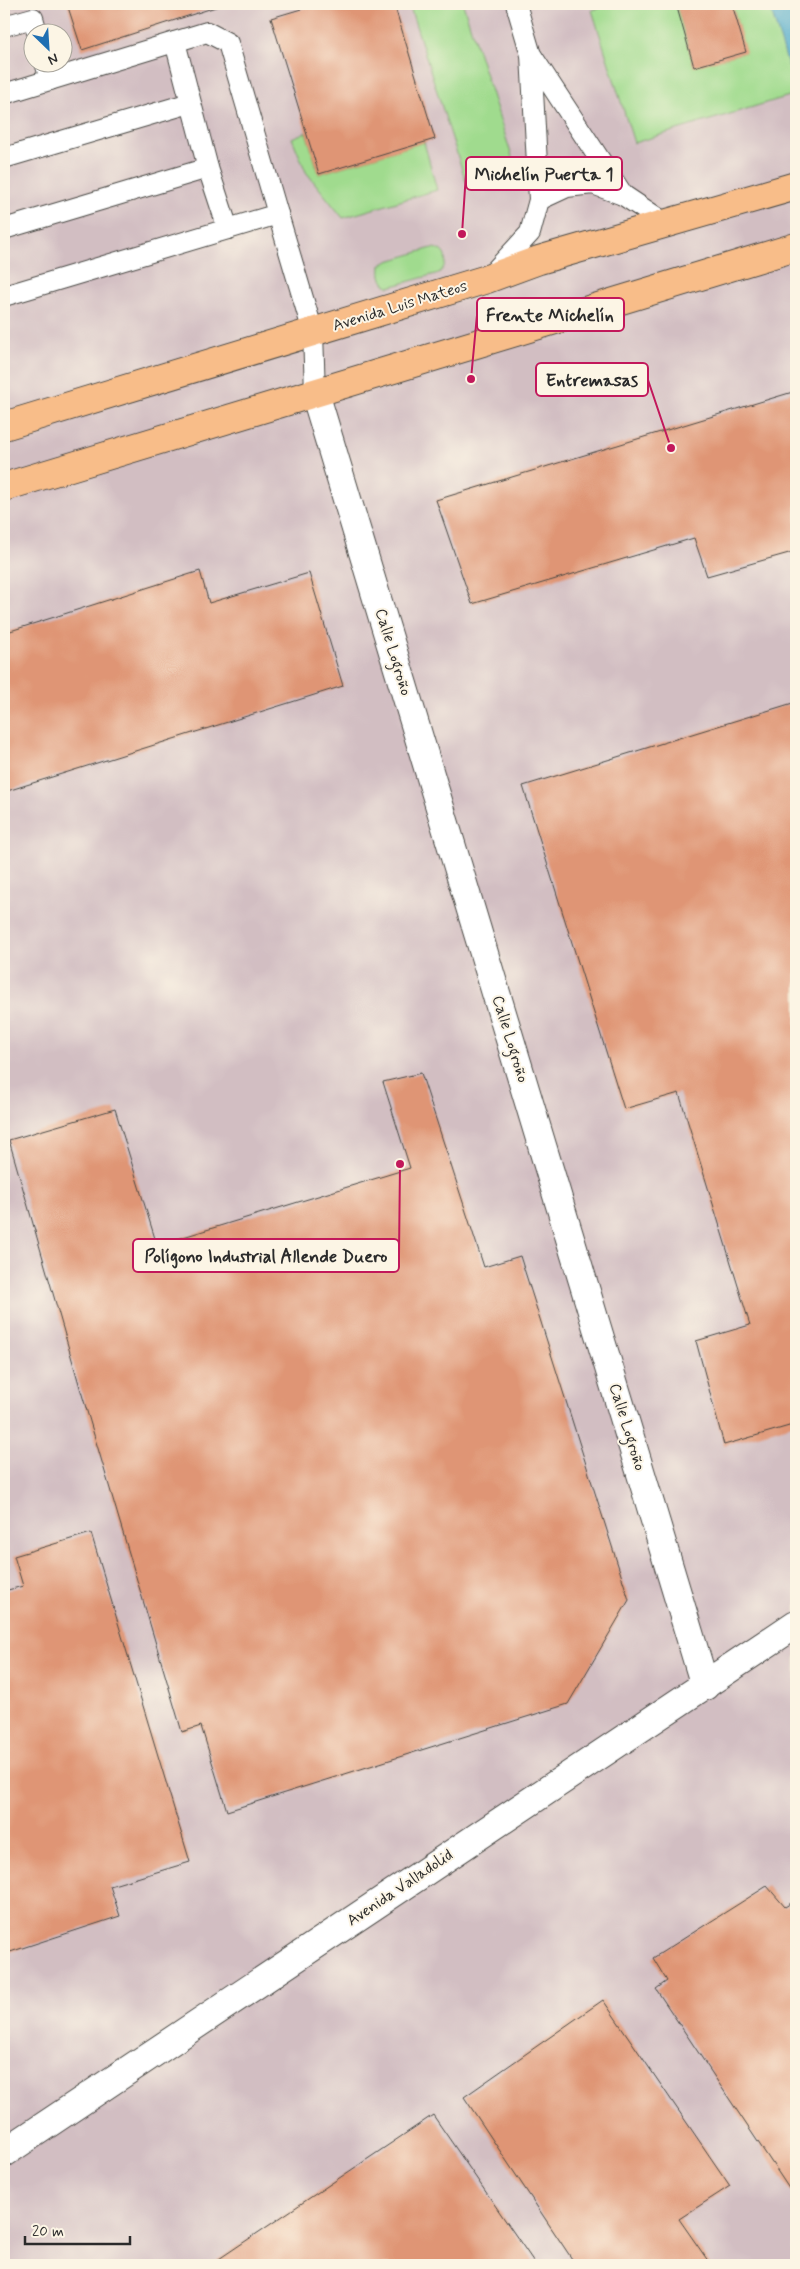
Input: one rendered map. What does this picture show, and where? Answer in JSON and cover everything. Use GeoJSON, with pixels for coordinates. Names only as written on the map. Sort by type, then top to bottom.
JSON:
{"type":"FeatureCollection","features":[{"type":"Feature","properties":{"kind":"highway","name":"Avenida Luis Mateos"},"geometry":{"type":"LineString","coordinates":[[4,426],[423,297],[488,279],[539,260],[796,186]]}},
{"type":"Feature","properties":{"kind":"highway"},"geometry":{"type":"LineString","coordinates":[[4,487],[796,247]]}},
{"type":"Feature","properties":{"kind":"street","name":"Calle Logroño"},"geometry":{"type":"LineString","coordinates":[[315,393],[705,1686]]}},
{"type":"Feature","properties":{"kind":"street","name":"Avenida Valladolid"},"geometry":{"type":"LineString","coordinates":[[4,2152],[796,1624]]}},
{"type":"Feature","properties":{"kind":"lane"},"geometry":{"type":"LineString","coordinates":[[488,279],[530,233],[539,200],[531,55],[516,4]]}},
{"type":"Feature","properties":{"kind":"lane"},"geometry":{"type":"LineString","coordinates":[[4,26],[33,18],[34,22]]}},
{"type":"Feature","properties":{"kind":"lane"},"geometry":{"type":"LineString","coordinates":[[72,66],[175,42],[207,32],[228,43],[313,332],[315,393]]}},
{"type":"Feature","properties":{"kind":"lane"},"geometry":{"type":"LineString","coordinates":[[175,42],[208,168],[228,230]]}},
{"type":"Feature","properties":{"kind":"lane"},"geometry":{"type":"LineString","coordinates":[[531,55],[623,195]]}},
{"type":"Feature","properties":{"kind":"lane"},"geometry":{"type":"LineString","coordinates":[[4,94],[47,72]]}},
{"type":"Feature","properties":{"kind":"lane"},"geometry":{"type":"LineString","coordinates":[[4,158],[190,103]]}},
{"type":"Feature","properties":{"kind":"lane"},"geometry":{"type":"LineString","coordinates":[[4,229],[208,168]]}},
{"type":"Feature","properties":{"kind":"lane"},"geometry":{"type":"LineString","coordinates":[[539,200],[567,187],[593,184],[623,195],[668,224]]}},
{"type":"Feature","properties":{"kind":"lane"},"geometry":{"type":"LineString","coordinates":[[4,296],[278,214]]}},
{"type":"Feature","properties":{"kind":"shaded area"},"geometry":{"type":"Polygon","coordinates":[[[4,4],[796,4],[796,2265],[4,2265],[4,4]]]}},
{"type":"Feature","properties":{"kind":"green space"},"geometry":{"type":"Polygon","coordinates":[[[409,4],[463,4],[515,166],[466,182],[409,4]]]}},
{"type":"Feature","properties":{"kind":"green space"},"geometry":{"type":"Polygon","coordinates":[[[614,4],[676,4],[694,66],[745,52],[732,4],[796,4],[796,94],[634,143],[592,10],[614,4]]]}},
{"type":"Feature","properties":{"kind":"green space"},"geometry":{"type":"Polygon","coordinates":[[[306,132],[319,174],[424,142],[437,190],[343,218],[306,172],[292,138],[306,132]]]}},
{"type":"Feature","properties":{"kind":"green space"},"geometry":{"type":"Polygon","coordinates":[[[432,248],[444,254],[444,265],[439,273],[389,287],[384,283],[381,275],[381,265],[388,261],[432,248]]]}},
{"type":"Feature","properties":{"kind":"water"},"geometry":{"type":"Polygon","coordinates":[[[769,4],[796,4],[796,66],[789,68],[769,4]]]}},
{"type":"Feature","properties":{"kind":"building"},"geometry":{"type":"Polygon","coordinates":[[[67,4],[225,4],[82,50],[67,4]]]}},
{"type":"Feature","properties":{"kind":"building"},"geometry":{"type":"Polygon","coordinates":[[[318,4],[394,4],[435,139],[319,174],[271,18],[318,4]]]}},
{"type":"Feature","properties":{"kind":"building"},"geometry":{"type":"Polygon","coordinates":[[[676,4],[732,4],[746,52],[694,67],[676,4]]]}},
{"type":"Feature","properties":{"kind":"building"},"geometry":{"type":"Polygon","coordinates":[[[796,391],[796,551],[707,576],[694,538],[472,604],[436,500],[796,391]]]}},
{"type":"Feature","properties":{"kind":"building"},"geometry":{"type":"Polygon","coordinates":[[[200,571],[209,603],[309,573],[343,686],[4,792],[4,633],[200,571]]]}},
{"type":"Feature","properties":{"kind":"building"},"geometry":{"type":"Polygon","coordinates":[[[796,702],[796,1424],[724,1445],[696,1341],[750,1325],[679,1093],[624,1109],[523,786],[796,702]]]}},
{"type":"Feature","properties":{"kind":"building"},"geometry":{"type":"Polygon","coordinates":[[[421,1073],[484,1267],[520,1256],[629,1600],[568,1704],[227,1811],[201,1726],[182,1732],[9,1140],[115,1109],[157,1245],[410,1168],[383,1082],[421,1073]]]}},
{"type":"Feature","properties":{"kind":"building"},"geometry":{"type":"Polygon","coordinates":[[[91,1533],[190,1862],[110,1886],[120,1916],[4,1954],[4,1591],[23,1586],[14,1556],[91,1533]]]}},
{"type":"Feature","properties":{"kind":"building"},"geometry":{"type":"Polygon","coordinates":[[[767,1886],[785,1907],[796,1900],[796,2199],[656,1989],[667,1981],[653,1958],[767,1886]]]}},
{"type":"Feature","properties":{"kind":"building"},"geometry":{"type":"Polygon","coordinates":[[[603,2000],[730,2186],[679,2219],[711,2265],[576,2265],[464,2097],[603,2000]]]}},
{"type":"Feature","properties":{"kind":"building"},"geometry":{"type":"Polygon","coordinates":[[[433,2115],[536,2265],[210,2265],[433,2115]]]}},
{"type":"Feature","properties":{"kind":"place","name":"Michelín Puerta 1"},"geometry":{"type":"Point","coordinates":[462,234]}},
{"type":"Feature","properties":{"kind":"place","name":"Frente Michelín"},"geometry":{"type":"Point","coordinates":[471,379]}},
{"type":"Feature","properties":{"kind":"place","name":"Entremasas"},"geometry":{"type":"Point","coordinates":[671,448]}},
{"type":"Feature","properties":{"kind":"place","name":"Polígono Industrial Allende Duero"},"geometry":{"type":"Point","coordinates":[400,1164]}}]}
